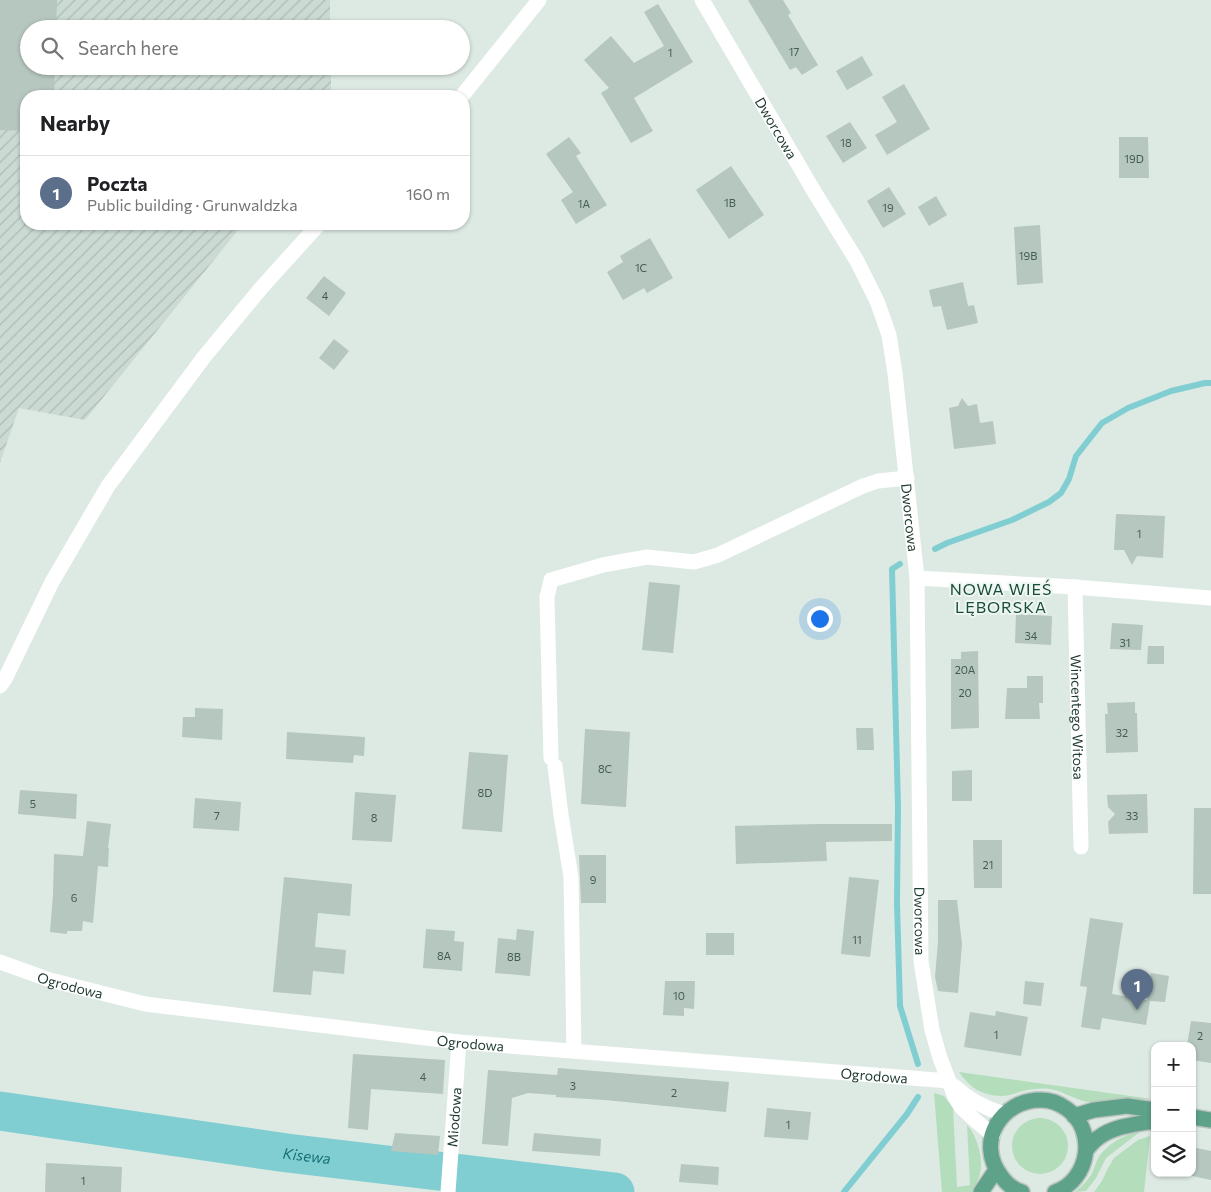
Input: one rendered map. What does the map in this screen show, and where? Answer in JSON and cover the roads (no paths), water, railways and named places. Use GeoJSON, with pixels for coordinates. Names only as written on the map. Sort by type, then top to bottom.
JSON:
{"type":"FeatureCollection","features":[{"type":"Feature","properties":{"kind":"main road"},"geometry":{"type":"LineString","coordinates":[[1019,1192],[1005,1182],[996,1170],[991,1156],[991,1141],[995,1127],[1004,1114],[1015,1105],[1030,1100],[1045,1100],[1059,1104],[1072,1113],[1081,1124],[1086,1139],[1086,1154],[1082,1168],[1074,1181],[1062,1190],[1055,1192]]}},
{"type":"Feature","properties":{"kind":"main road"},"geometry":{"type":"LineString","coordinates":[[1074,1116],[1094,1110],[1127,1106],[1151,1109]]}},
{"type":"Feature","properties":{"kind":"main road"},"geometry":{"type":"LineString","coordinates":[[1196,1118],[1211,1120]]}},
{"type":"Feature","properties":{"kind":"main road"},"geometry":{"type":"LineString","coordinates":[[1086,1150],[1098,1138],[1111,1131],[1151,1122]]}},
{"type":"Feature","properties":{"kind":"main road"},"geometry":{"type":"LineString","coordinates":[[981,1192],[996,1170]]}},
{"type":"Feature","properties":{"kind":"street"},"geometry":{"type":"LineString","coordinates":[[467,90],[539,0]]}},
{"type":"Feature","properties":{"kind":"street","name":"Dworcowa"},"geometry":{"type":"LineString","coordinates":[[702,0],[857,261],[877,301],[889,335],[895,373],[917,578],[922,961],[932,1030],[940,1058],[955,1096],[962,1108],[993,1135]]}},
{"type":"Feature","properties":{"kind":"street"},"geometry":{"type":"LineString","coordinates":[[0,686],[52,582],[108,486],[204,356],[262,287],[314,230]]}},
{"type":"Feature","properties":{"kind":"street"},"geometry":{"type":"LineString","coordinates":[[574,1051],[571,877],[553,762],[547,597],[551,580],[604,565],[647,557],[694,562],[718,555],[863,486],[878,481],[906,478]]}},
{"type":"Feature","properties":{"kind":"street"},"geometry":{"type":"LineString","coordinates":[[917,578],[1075,587],[1211,598]]}},
{"type":"Feature","properties":{"kind":"street","name":"Wincentego Witosa"},"geometry":{"type":"LineString","coordinates":[[1075,587],[1081,847]]}},
{"type":"Feature","properties":{"kind":"street","name":"Ogrodowa"},"geometry":{"type":"LineString","coordinates":[[0,962],[50,980],[144,1004],[459,1042],[949,1081]]}},
{"type":"Feature","properties":{"kind":"street","name":"Miodowa"},"geometry":{"type":"LineString","coordinates":[[448,1192],[459,1042]]}},
{"type":"Feature","properties":{"kind":"street","name":"Dworcowa"},"geometry":{"type":"LineString","coordinates":[[949,1081],[975,1103],[988,1110],[1004,1114]]}},
{"type":"Feature","properties":{"kind":"waterway"},"geometry":{"type":"LineString","coordinates":[[935,549],[1012,520],[1049,502],[1061,493],[1069,479],[1076,456],[1102,423],[1128,408],[1171,391],[1211,383]]}},
{"type":"Feature","properties":{"kind":"waterway"},"geometry":{"type":"LineString","coordinates":[[900,564],[892,569],[898,807],[897,903],[900,1006],[918,1064]]}},
{"type":"Feature","properties":{"kind":"waterway"},"geometry":{"type":"LineString","coordinates":[[844,1192],[907,1114],[918,1097]]}},
{"type":"Feature","properties":{"kind":"waterway","name":"Kisewa"},"geometry":{"type":"LineString","coordinates":[[0,1111],[287,1153],[615,1192]]}},
{"type":"Feature","properties":{"kind":"place","name":"Poczta"},"geometry":{"type":"Point","coordinates":[1137,1010]}},
{"type":"Feature","properties":{"kind":"district","name":"NOWA WIEŚ LĘBORSKA"},"geometry":{"type":"Point","coordinates":[1001,597]}}]}
